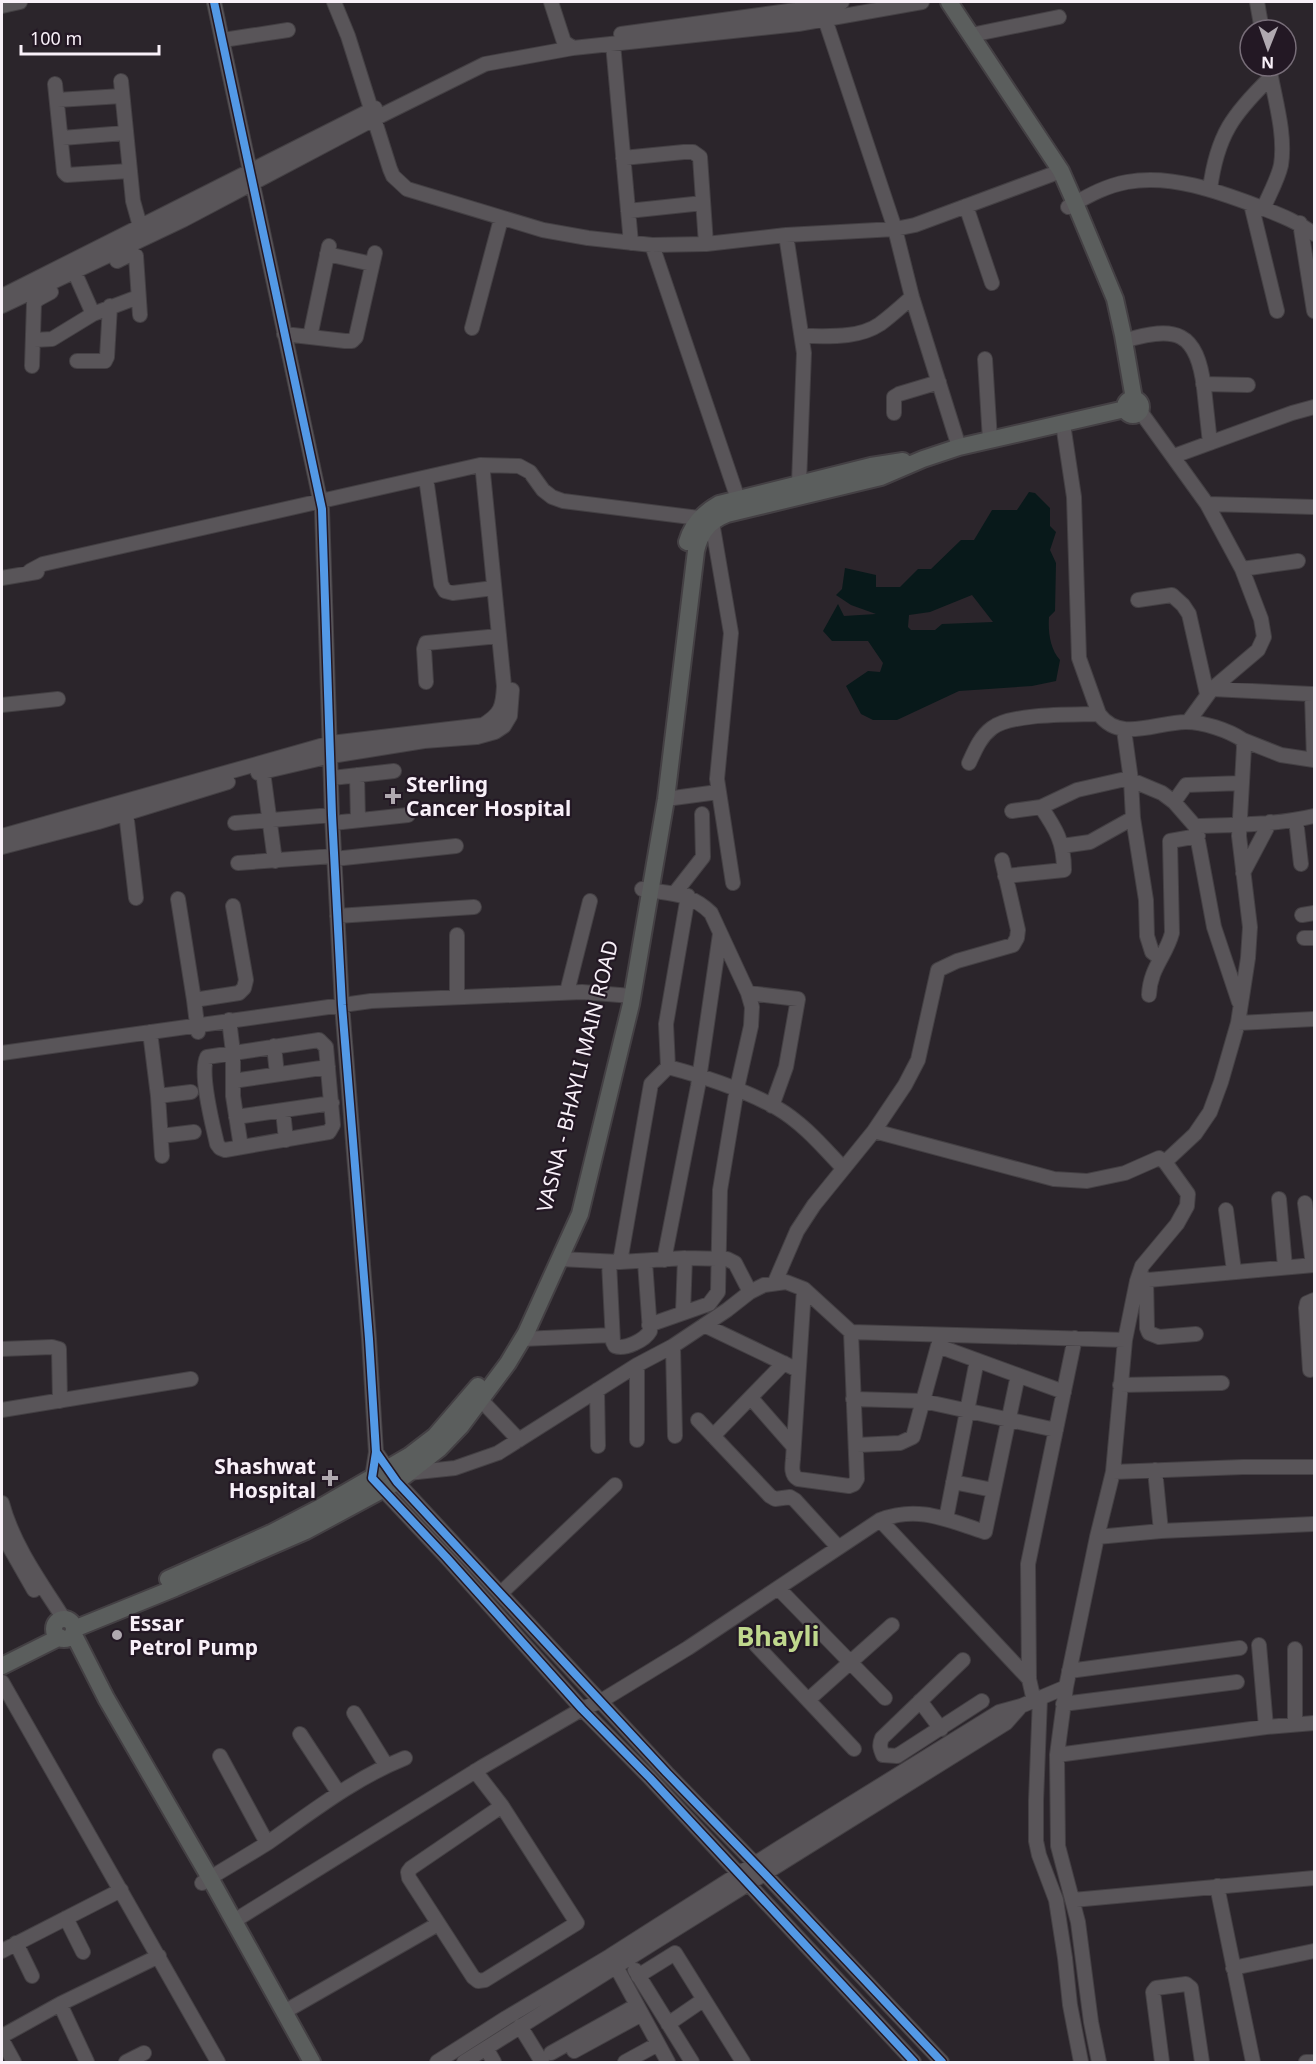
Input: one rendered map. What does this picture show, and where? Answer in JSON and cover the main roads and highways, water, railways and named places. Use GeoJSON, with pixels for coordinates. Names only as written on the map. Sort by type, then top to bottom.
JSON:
{"type":"FeatureCollection","features":[{"type":"Feature","properties":{"kind":"main road"},"geometry":{"type":"LineString","coordinates":[[942,2],[967,46],[1056,173]]}},
{"type":"Feature","properties":{"kind":"main road"},"geometry":{"type":"LineString","coordinates":[[950,2],[1056,173]]}},
{"type":"Feature","properties":{"kind":"main road","name":"VASNA - BHAYLI MAIN ROAD"},"geometry":{"type":"LineString","coordinates":[[705,520],[881,477],[959,447],[1133,406],[1124,338],[1115,299],[1056,173]]}},
{"type":"Feature","properties":{"kind":"main road","name":"VASNA - BHAYLI MAIN ROAD"},"geometry":{"type":"LineString","coordinates":[[647,890],[685,550],[690,533],[718,504],[872,466],[923,459]]}},
{"type":"Feature","properties":{"kind":"main road","name":"VASNA - BHAYLI MAIN ROAD"},"geometry":{"type":"LineString","coordinates":[[2,1656],[389,1479],[439,1449],[461,1426],[508,1363],[522,1339],[580,1214],[666,799],[696,551],[705,520]]}},
{"type":"Feature","properties":{"kind":"main road","name":"VASNA - BHAYLI MAIN ROAD"},"geometry":{"type":"LineString","coordinates":[[389,1479],[409,1456],[435,1436],[450,1420],[481,1382],[518,1327],[570,1211],[626,1000]]}},
{"type":"Feature","properties":{"kind":"main road"},"geometry":{"type":"LineString","coordinates":[[65,1628],[206,1880],[302,2062]]}},
{"type":"Feature","properties":{"kind":"main road","name":"VASNA - BHAYLI MAIN ROAD"},"geometry":{"type":"LineString","coordinates":[[2,1666],[65,1628]]}},
{"type":"Feature","properties":{"kind":"main road"},"geometry":{"type":"LineString","coordinates":[[206,1880],[234,1921],[312,2062]]}},
{"type":"Feature","properties":{"kind":"place","name":"Sterling Cancer Hospital"},"geometry":{"type":"Point","coordinates":[393,796]}},
{"type":"Feature","properties":{"kind":"place","name":"Shashwat Hospital"},"geometry":{"type":"Point","coordinates":[330,1478]}},
{"type":"Feature","properties":{"kind":"place","name":"Essar Petrol Pump"},"geometry":{"type":"Point","coordinates":[117,1635]}},
{"type":"Feature","properties":{"kind":"district","name":"Bhayli"},"geometry":{"type":"Point","coordinates":[778,1635]}}]}
